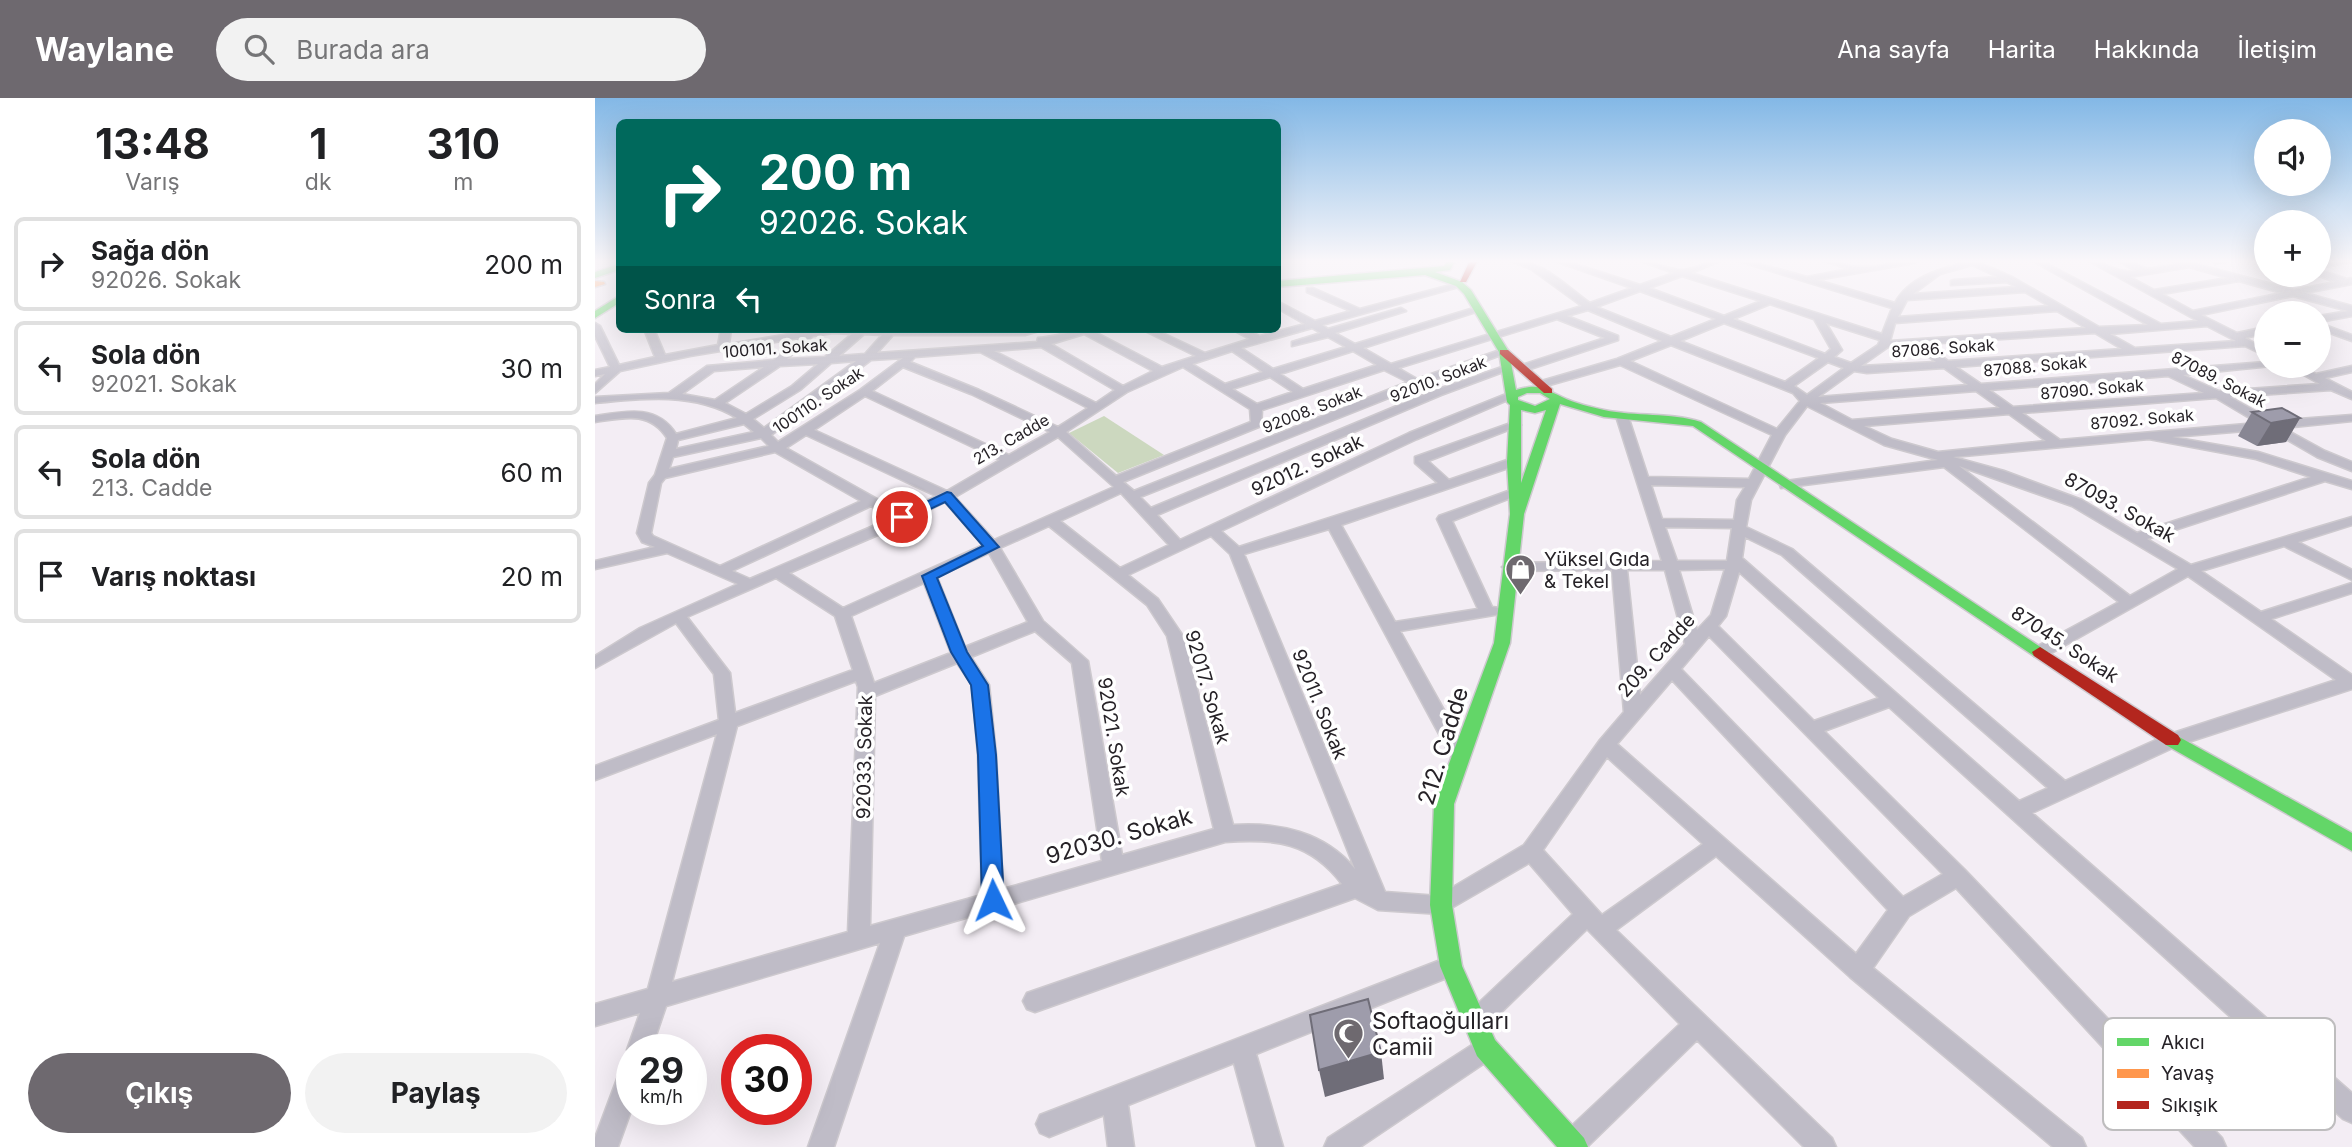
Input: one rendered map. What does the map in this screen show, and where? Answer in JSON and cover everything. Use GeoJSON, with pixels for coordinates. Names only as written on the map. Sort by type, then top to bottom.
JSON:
{"type":"FeatureCollection","features":[{"type":"Feature","properties":{"kind":"street"},"geometry":{"type":"LineString","coordinates":[[599,309],[617,369]]}},
{"type":"Feature","properties":{"kind":"street"},"geometry":{"type":"LineString","coordinates":[[1283,309],[1437,393]]}},
{"type":"Feature","properties":{"kind":"street"},"geometry":{"type":"LineString","coordinates":[[1353,309],[1358,311]]}},
{"type":"Feature","properties":{"kind":"street","name":"213. Cadde"},"geometry":{"type":"LineString","coordinates":[[595,663],[678,616],[947,496],[1059,432],[1122,390],[1161,371],[1233,347],[1366,309]]}},
{"type":"Feature","properties":{"kind":"street"},"geometry":{"type":"LineString","coordinates":[[1296,344],[1395,309]]}},
{"type":"Feature","properties":{"kind":"street"},"geometry":{"type":"LineString","coordinates":[[1183,363],[1256,408],[1581,309]]}},
{"type":"Feature","properties":{"kind":"street","name":"87093. Sokak"},"geometry":{"type":"LineString","coordinates":[[1593,309],[1797,391],[1806,401],[1888,442],[2067,499],[2136,538],[2262,617],[2351,682]]}},
{"type":"Feature","properties":{"kind":"street","name":"87086. Sokak"},"geometry":{"type":"LineString","coordinates":[[1696,309],[1852,367],[1867,370],[2246,343]]}},
{"type":"Feature","properties":{"kind":"street"},"geometry":{"type":"LineString","coordinates":[[1549,392],[1752,309]]}},
{"type":"Feature","properties":{"kind":"street"},"geometry":{"type":"LineString","coordinates":[[1794,309],[1885,342],[1897,309]]}},
{"type":"Feature","properties":{"kind":"street"},"geometry":{"type":"LineString","coordinates":[[1891,320],[2046,309]]}},
{"type":"Feature","properties":{"kind":"street","name":"87089. Sokak"},"geometry":{"type":"LineString","coordinates":[[2061,309],[2167,372],[2218,395],[2273,424],[2321,454],[2352,467]]}},
{"type":"Feature","properties":{"kind":"street"},"geometry":{"type":"LineString","coordinates":[[2126,309],[2159,327]]}},
{"type":"Feature","properties":{"kind":"street"},"geometry":{"type":"LineString","coordinates":[[2181,309],[2254,347]]}},
{"type":"Feature","properties":{"kind":"street"},"geometry":{"type":"LineString","coordinates":[[2190,314],[2216,309]]}},
{"type":"Feature","properties":{"kind":"street"},"geometry":{"type":"LineString","coordinates":[[1223,388],[1477,310]]}},
{"type":"Feature","properties":{"kind":"street","name":"212. Cadde"},"geometry":{"type":"LineString","coordinates":[[1477,310],[1504,352],[1515,400],[1513,463],[1517,514],[1502,643],[1444,804],[1441,905],[1451,966],[1486,1048],[1574,1145]]}},
{"type":"Feature","properties":{"kind":"street"},"geometry":{"type":"LineString","coordinates":[[2331,316],[2352,311]]}},
{"type":"Feature","properties":{"kind":"street"},"geometry":{"type":"LineString","coordinates":[[1524,368],[1614,338],[1557,316]]}},
{"type":"Feature","properties":{"kind":"street"},"geometry":{"type":"LineString","coordinates":[[1786,387],[1829,358],[1837,349],[1818,317]]}},
{"type":"Feature","properties":{"kind":"street","name":"87088. Sokak"},"geometry":{"type":"LineString","coordinates":[[1885,342],[2115,331],[2206,323]]}},
{"type":"Feature","properties":{"kind":"street"},"geometry":{"type":"LineString","coordinates":[[2331,330],[2352,338]]}},
{"type":"Feature","properties":{"kind":"street"},"geometry":{"type":"LineString","coordinates":[[651,333],[661,359]]}},
{"type":"Feature","properties":{"kind":"street"},"geometry":{"type":"LineString","coordinates":[[723,349],[725,333]]}},
{"type":"Feature","properties":{"kind":"street"},"geometry":{"type":"LineString","coordinates":[[768,342],[769,333]]}},
{"type":"Feature","properties":{"kind":"street"},"geometry":{"type":"LineString","coordinates":[[595,373],[808,333]]}},
{"type":"Feature","properties":{"kind":"street"},"geometry":{"type":"LineString","coordinates":[[717,403],[776,364],[812,333]]}},
{"type":"Feature","properties":{"kind":"street"},"geometry":{"type":"LineString","coordinates":[[673,438],[744,420],[796,388],[859,333]]}},
{"type":"Feature","properties":{"kind":"street"},"geometry":{"type":"LineString","coordinates":[[668,454],[764,434],[867,358],[894,333]]}},
{"type":"Feature","properties":{"kind":"street","name":"100110. Sokak"},"geometry":{"type":"LineString","coordinates":[[661,475],[777,448],[864,391],[913,355],[936,333]]}},
{"type":"Feature","properties":{"kind":"street"},"geometry":{"type":"LineString","coordinates":[[992,333],[979,350],[1095,407]]}},
{"type":"Feature","properties":{"kind":"street"},"geometry":{"type":"LineString","coordinates":[[1041,333],[1043,344],[1122,390]]}},
{"type":"Feature","properties":{"kind":"street","name":"100101. Sokak"},"geometry":{"type":"LineString","coordinates":[[670,397],[711,368],[1043,344],[1075,333]]}},
{"type":"Feature","properties":{"kind":"street"},"geometry":{"type":"LineString","coordinates":[[1093,333],[1161,371]]}},
{"type":"Feature","properties":{"kind":"street"},"geometry":{"type":"LineString","coordinates":[[1155,333],[1204,356]]}},
{"type":"Feature","properties":{"kind":"street"},"geometry":{"type":"LineString","coordinates":[[1244,333],[1259,340]]}},
{"type":"Feature","properties":{"kind":"street"},"geometry":{"type":"LineString","coordinates":[[2234,337],[2254,333]]}},
{"type":"Feature","properties":{"kind":"street","name":"209. Cadde"},"geometry":{"type":"LineString","coordinates":[[1441,905],[1531,851],[1633,712],[1718,617],[1734,562],[1744,500],[1779,434],[1806,401],[1885,342]]}},
{"type":"Feature","properties":{"kind":"street"},"geometry":{"type":"LineString","coordinates":[[1915,342],[2056,443]]}},
{"type":"Feature","properties":{"kind":"street"},"geometry":{"type":"LineString","coordinates":[[1233,347],[1301,393]]}},
{"type":"Feature","properties":{"kind":"street"},"geometry":{"type":"LineString","coordinates":[[1504,352],[1549,392],[1551,406],[1538,409],[1515,400]]}},
{"type":"Feature","properties":{"kind":"street","name":"92008. Sokak"},"geometry":{"type":"LineString","coordinates":[[1122,488],[1504,352]]}},
{"type":"Feature","properties":{"kind":"street"},"geometry":{"type":"LineString","coordinates":[[1621,361],[1779,434]]}},
{"type":"Feature","properties":{"kind":"street"},"geometry":{"type":"LineString","coordinates":[[902,363],[975,392],[1059,432],[1122,488],[1178,546]]}},
{"type":"Feature","properties":{"kind":"street","name":"87088. Sokak"},"geometry":{"type":"LineString","coordinates":[[1806,401],[2254,366]]}},
{"type":"Feature","properties":{"kind":"street"},"geometry":{"type":"LineString","coordinates":[[595,390],[617,369]]}},
{"type":"Feature","properties":{"kind":"street","name":"92010. Sokak"},"geometry":{"type":"LineString","coordinates":[[1148,514],[1437,393],[1506,369]]}},
{"type":"Feature","properties":{"kind":"street"},"geometry":{"type":"LineString","coordinates":[[2331,374],[2352,369]]}},
{"type":"Feature","properties":{"kind":"street"},"geometry":{"type":"LineString","coordinates":[[2318,378],[2351,395]]}},
{"type":"Feature","properties":{"kind":"street","name":"87090. Sokak"},"geometry":{"type":"LineString","coordinates":[[1853,423],[2334,386]]}},
{"type":"Feature","properties":{"kind":"street"},"geometry":{"type":"LineString","coordinates":[[864,391],[1009,460]]}},
{"type":"Feature","properties":{"kind":"street"},"geometry":{"type":"LineString","coordinates":[[1517,514],[1549,392]]}},
{"type":"Feature","properties":{"kind":"street","name":"87045. Sokak"},"geometry":{"type":"LineString","coordinates":[[1549,392],[1575,407],[1622,416],[1680,418],[1697,424],[1758,476],[1786,485],[2173,740],[2352,843]]}},
{"type":"Feature","properties":{"kind":"street"},"geometry":{"type":"LineString","coordinates":[[595,400],[670,397],[717,403],[764,434],[777,448],[902,517]]}},
{"type":"Feature","properties":{"kind":"street","name":"92012. Sokak"},"geometry":{"type":"LineString","coordinates":[[1119,574],[1413,436],[1515,400]]}},
{"type":"Feature","properties":{"kind":"street"},"geometry":{"type":"LineString","coordinates":[[778,573],[842,614],[1257,424],[1256,408]]}},
{"type":"Feature","properties":{"kind":"street"},"geometry":{"type":"LineString","coordinates":[[595,419],[652,414],[666,425],[673,438],[661,475],[655,484],[644,533],[647,539],[750,584]]}},
{"type":"Feature","properties":{"kind":"street"},"geometry":{"type":"LineString","coordinates":[[1622,416],[1645,481],[1693,645]]}},
{"type":"Feature","properties":{"kind":"street","name":"87092. Sokak"},"geometry":{"type":"LineString","coordinates":[[1786,485],[2056,443],[2352,418]]}},
{"type":"Feature","properties":{"kind":"street"},"geometry":{"type":"LineString","coordinates":[[1446,484],[1419,460],[1515,425]]}},
{"type":"Feature","properties":{"kind":"street"},"geometry":{"type":"LineString","coordinates":[[805,430],[947,496]]}},
{"type":"Feature","properties":{"kind":"street"},"geometry":{"type":"LineString","coordinates":[[2141,435],[2179,444],[2258,456],[2352,485]]}},
{"type":"Feature","properties":{"kind":"street"},"geometry":{"type":"LineString","coordinates":[[1940,459],[2129,603]]}},
{"type":"Feature","properties":{"kind":"street"},"geometry":{"type":"LineString","coordinates":[[1236,552],[1513,463]]}},
{"type":"Feature","properties":{"kind":"street"},"geometry":{"type":"LineString","coordinates":[[1645,481],[1758,476]]}},
{"type":"Feature","properties":{"kind":"street"},"geometry":{"type":"LineString","coordinates":[[2136,538],[2326,477]]}},
{"type":"Feature","properties":{"kind":"street"},"geometry":{"type":"LineString","coordinates":[[1487,612],[1444,519],[1516,494]]}},
{"type":"Feature","properties":{"kind":"street","name":"92021. Sokak"},"geometry":{"type":"LineString","coordinates":[[947,496],[992,547],[1037,624],[1080,662],[1113,865]]}},
{"type":"Feature","properties":{"kind":"street"},"geometry":{"type":"LineString","coordinates":[[720,571],[871,501]]}},
{"type":"Feature","properties":{"kind":"street","name":"92017. Sokak"},"geometry":{"type":"LineString","coordinates":[[1049,520],[1153,602],[1175,636],[1225,834]]}},
{"type":"Feature","properties":{"kind":"street"},"geometry":{"type":"LineString","coordinates":[[2040,652],[2188,570],[2352,521]]}},
{"type":"Feature","properties":{"kind":"street"},"geometry":{"type":"LineString","coordinates":[[1333,523],[1460,755]]}},
{"type":"Feature","properties":{"kind":"street"},"geometry":{"type":"LineString","coordinates":[[1658,523],[1740,526],[1787,552],[2063,790]]}},
{"type":"Feature","properties":{"kind":"street","name":"92011. Sokak"},"geometry":{"type":"LineString","coordinates":[[1212,530],[1236,552],[1378,901]]}},
{"type":"Feature","properties":{"kind":"street"},"geometry":{"type":"LineString","coordinates":[[2287,541],[2352,576]]}},
{"type":"Feature","properties":{"kind":"street"},"geometry":{"type":"LineString","coordinates":[[595,565],[667,549]]}},
{"type":"Feature","properties":{"kind":"street"},"geometry":{"type":"LineString","coordinates":[[1509,567],[1671,566],[1734,562],[2249,1018]]}},
{"type":"Feature","properties":{"kind":"street"},"geometry":{"type":"LineString","coordinates":[[1619,566],[1633,712]]}},
{"type":"Feature","properties":{"kind":"street"},"geometry":{"type":"LineString","coordinates":[[929,576],[961,655],[980,685],[987,755],[993,900]]}},
{"type":"Feature","properties":{"kind":"street"},"geometry":{"type":"LineString","coordinates":[[2262,617],[2352,588]]}},
{"type":"Feature","properties":{"kind":"street"},"geometry":{"type":"LineString","coordinates":[[1390,628],[1506,609]]}},
{"type":"Feature","properties":{"kind":"street","name":"92033. Sokak"},"geometry":{"type":"LineString","coordinates":[[842,614],[867,693],[859,938]]}},
{"type":"Feature","properties":{"kind":"street"},"geometry":{"type":"LineString","coordinates":[[644,1034],[657,997],[728,725],[722,673],[678,616]]}},
{"type":"Feature","properties":{"kind":"street"},"geometry":{"type":"LineString","coordinates":[[867,693],[1037,624]]}},
{"type":"Feature","properties":{"kind":"street"},"geometry":{"type":"LineString","coordinates":[[1709,626],[1958,876],[2103,1030]]}},
{"type":"Feature","properties":{"kind":"street"},"geometry":{"type":"LineString","coordinates":[[1671,669],[1901,909]]}},
{"type":"Feature","properties":{"kind":"street"},"geometry":{"type":"LineString","coordinates":[[595,772],[728,725],[860,673]]}},
{"type":"Feature","properties":{"kind":"street"},"geometry":{"type":"LineString","coordinates":[[2017,811],[2173,740],[2351,682]]}},
{"type":"Feature","properties":{"kind":"street"},"geometry":{"type":"LineString","coordinates":[[1809,729],[1892,700]]}},
{"type":"Feature","properties":{"kind":"street"},"geometry":{"type":"LineString","coordinates":[[1606,746],[1858,970],[2073,1147]]}},
{"type":"Feature","properties":{"kind":"street","name":"92030. Sokak"},"geometry":{"type":"LineString","coordinates":[[595,1015],[1225,834],[1261,831],[1292,837],[1334,858],[1357,888],[1378,901],[1441,905]]}},
{"type":"Feature","properties":{"kind":"street"},"geometry":{"type":"LineString","coordinates":[[1475,1022],[1594,922],[1716,845]]}},
{"type":"Feature","properties":{"kind":"street"},"geometry":{"type":"LineString","coordinates":[[1531,851],[1594,922],[1823,1147]]}},
{"type":"Feature","properties":{"kind":"street"},"geometry":{"type":"LineString","coordinates":[[1858,970],[1901,909],[1958,876]]}},
{"type":"Feature","properties":{"kind":"street"},"geometry":{"type":"LineString","coordinates":[[1035,1002],[1357,888]]}},
{"type":"Feature","properties":{"kind":"street"},"geometry":{"type":"LineString","coordinates":[[821,1147],[896,928]]}},
{"type":"Feature","properties":{"kind":"street"},"geometry":{"type":"LineString","coordinates":[[1049,1124],[1451,966]]}},
{"type":"Feature","properties":{"kind":"street"},"geometry":{"type":"LineString","coordinates":[[1574,1145],[1697,1024]]}},
{"type":"Feature","properties":{"kind":"street"},"geometry":{"type":"LineString","coordinates":[[1243,1048],[1270,1147]]}},
{"type":"Feature","properties":{"kind":"street"},"geometry":{"type":"LineString","coordinates":[[1337,1147],[1486,1048]]}},
{"type":"Feature","properties":{"kind":"street"},"geometry":{"type":"LineString","coordinates":[[2335,1095],[2352,1110]]}},
{"type":"Feature","properties":{"kind":"street"},"geometry":{"type":"LineString","coordinates":[[1114,1098],[1121,1147]]}},
{"type":"Feature","properties":{"kind":"street"},"geometry":{"type":"LineString","coordinates":[[605,1147],[616,1116]]}},
{"type":"Feature","properties":{"kind":"street"},"geometry":{"type":"LineString","coordinates":[[2197,1130],[2213,1147]]}},
{"type":"Feature","properties":{"kind":"green space"},"geometry":{"type":"Polygon","coordinates":[[[1104,416],[1164,455],[1118,473],[1069,433],[1104,416]]]}},
{"type":"Feature","properties":{"kind":"building"},"geometry":{"type":"Polygon","coordinates":[[[2282,408],[2300,418],[2271,423],[2252,412],[2282,408]]]}},
{"type":"Feature","properties":{"kind":"building"},"geometry":{"type":"Polygon","coordinates":[[[1368,999],[1381,1052],[1319,1070],[1310,1015],[1368,999]]]}},
{"type":"Feature","properties":{"kind":"traffic: fast"},"geometry":{"type":"LineString","coordinates":[[595,315],[604,309]]}},
{"type":"Feature","properties":{"kind":"traffic: fast"},"geometry":{"type":"LineString","coordinates":[[1478,309],[1504,352],[1513,402],[1535,409],[1546,407],[1556,399],[1547,391],[1536,389],[1513,395]]}},
{"type":"Feature","properties":{"kind":"traffic: fast"},"geometry":{"type":"LineString","coordinates":[[1517,514],[1556,399],[1604,414],[1687,421],[1697,424],[2040,652]]}},
{"type":"Feature","properties":{"kind":"traffic: fast"},"geometry":{"type":"LineString","coordinates":[[1516,405],[1513,462],[1517,514],[1502,643],[1444,804],[1441,905],[1451,966],[1486,1048],[1575,1147]]}},
{"type":"Feature","properties":{"kind":"traffic: fast"},"geometry":{"type":"LineString","coordinates":[[2172,740],[2352,843]]}},
{"type":"Feature","properties":{"kind":"traffic: jam"},"geometry":{"type":"LineString","coordinates":[[1504,352],[1548,391]]}},
{"type":"Feature","properties":{"kind":"traffic: jam"},"geometry":{"type":"LineString","coordinates":[[2040,652],[2172,740]]}},
{"type":"Feature","properties":{"kind":"place","name":"Yüksel Gıda & Tekel"},"geometry":{"type":"Point","coordinates":[1521,597]}},
{"type":"Feature","properties":{"kind":"place","name":"Softaoğulları Camii"},"geometry":{"type":"Point","coordinates":[1349,1061]}},
{"type":"Feature","properties":{"kind":"route"},"geometry":{"type":"LineString","coordinates":[[902,517],[947,496],[992,547],[929,576],[959,652],[980,685],[987,755],[993,900]]}}]}
